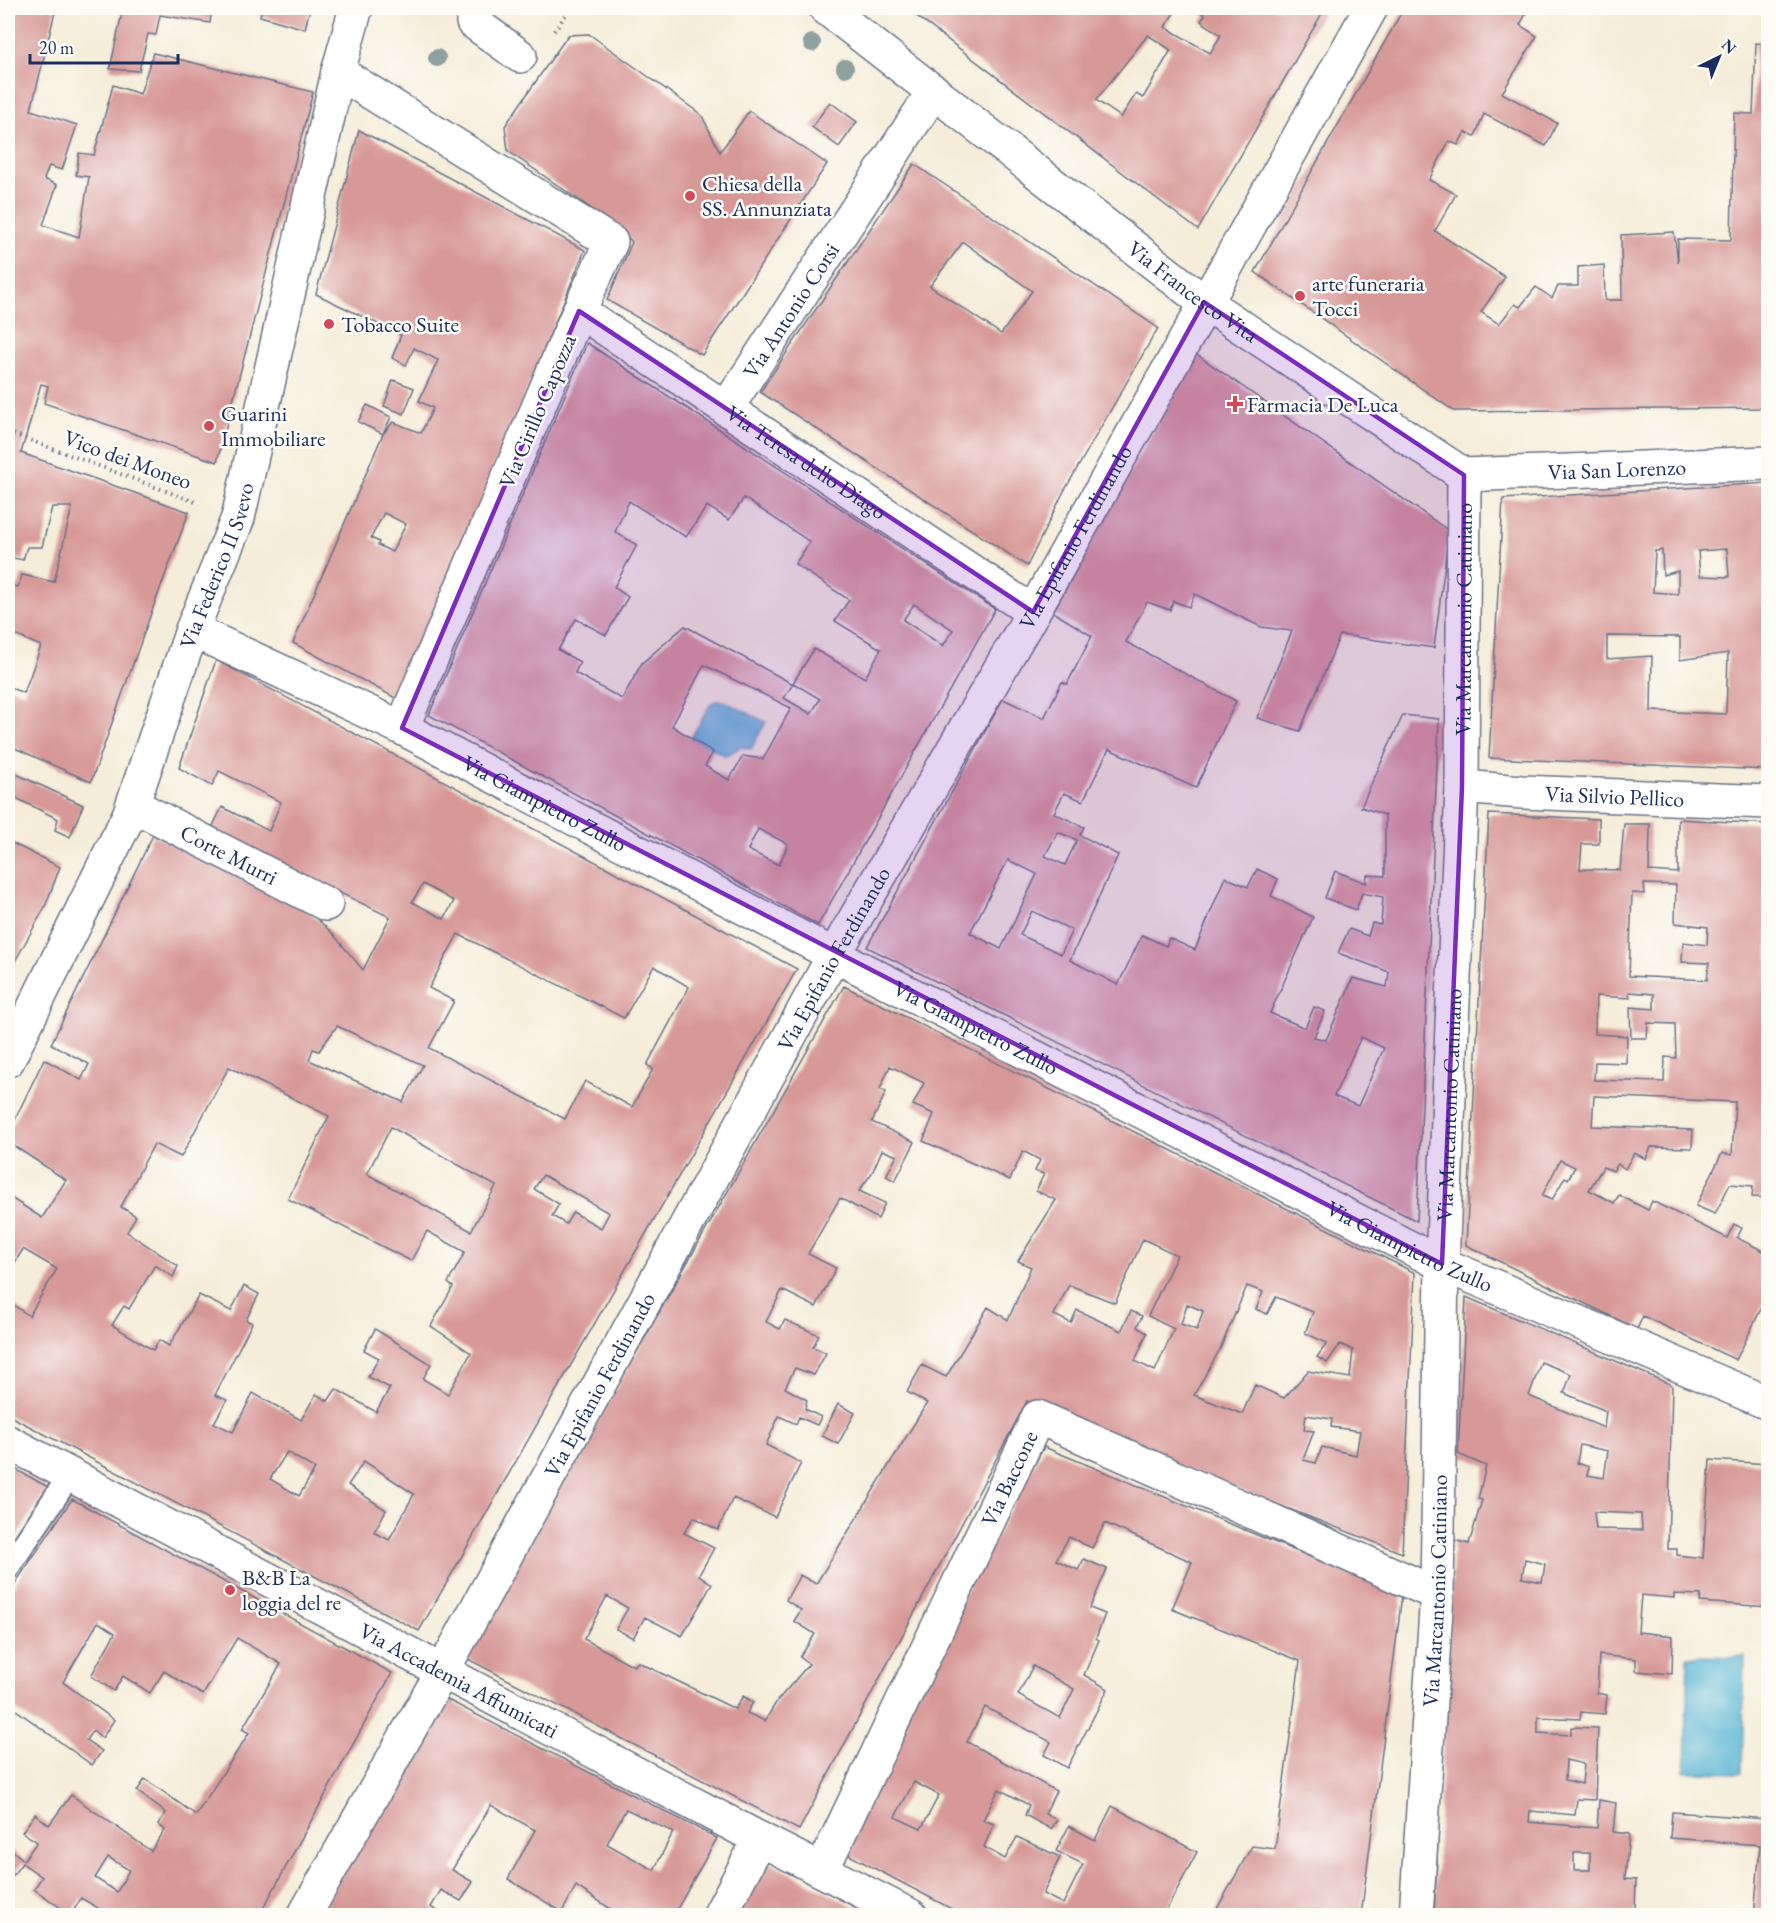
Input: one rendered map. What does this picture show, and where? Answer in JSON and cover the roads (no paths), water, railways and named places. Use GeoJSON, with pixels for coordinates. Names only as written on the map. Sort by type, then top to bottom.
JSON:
{"type":"FeatureCollection","features":[{"type":"Feature","properties":{"kind":"street","name":"Via Federico II Svevo"},"geometry":{"type":"LineString","coordinates":[[8,1059],[133,805],[192,630],[238,518],[338,72],[356,8]]}},
{"type":"Feature","properties":{"kind":"street","name":"Via Francesco Vita"},"geometry":{"type":"LineString","coordinates":[[826,8],[1204,302],[1464,475]]}},
{"type":"Feature","properties":{"kind":"street","name":"Via Epifanio Ferdinando"},"geometry":{"type":"LineString","coordinates":[[304,1916],[442,1672],[834,955],[1033,612],[1204,302],[1371,8]]}},
{"type":"Feature","properties":{"kind":"street"},"geometry":{"type":"LineString","coordinates":[[473,22],[520,56]]}},
{"type":"Feature","properties":{"kind":"street","name":"Via Cirillo Capozza"},"geometry":{"type":"LineString","coordinates":[[338,72],[611,242],[579,311],[402,728]]}},
{"type":"Feature","properties":{"kind":"street","name":"Via Antonio Corsi"},"geometry":{"type":"LineString","coordinates":[[726,409],[934,91]]}},
{"type":"Feature","properties":{"kind":"street","name":"Via Teresa dello Diago"},"geometry":{"type":"LineString","coordinates":[[579,311],[1033,612]]}},
{"type":"Feature","properties":{"kind":"street","name":"Via San Lorenzo"},"geometry":{"type":"LineString","coordinates":[[1464,475],[1768,463]]}},
{"type":"Feature","properties":{"kind":"street","name":"Via Marcantonio Catiniano"},"geometry":{"type":"LineString","coordinates":[[1416,1916],[1437,1594],[1442,1264],[1462,787],[1464,475]]}},
{"type":"Feature","properties":{"kind":"street","name":"Via Giampietro Zullo"},"geometry":{"type":"LineString","coordinates":[[192,630],[402,728],[834,955],[1442,1264],[1768,1403]]}},
{"type":"Feature","properties":{"kind":"street","name":"Via Silvio Pellico"},"geometry":{"type":"LineString","coordinates":[[1462,787],[1522,792],[1768,802]]}},
{"type":"Feature","properties":{"kind":"street","name":"Corte Murri"},"geometry":{"type":"LineString","coordinates":[[133,805],[326,904]]}},
{"type":"Feature","properties":{"kind":"street","name":"Via Baccone"},"geometry":{"type":"LineString","coordinates":[[822,1870],[1038,1417],[1437,1594]]}},
{"type":"Feature","properties":{"kind":"street","name":"Via Accademia Affumicati"},"geometry":{"type":"LineString","coordinates":[[8,1442],[760,1839],[911,1916]]}},
{"type":"Feature","properties":{"kind":"street"},"geometry":{"type":"LineString","coordinates":[[719,1916],[760,1839]]}},
{"type":"Feature","properties":{"kind":"lane"},"geometry":{"type":"LineString","coordinates":[[8,1568],[70,1475]]}},
{"type":"Feature","properties":{"kind":"water"},"geometry":{"type":"Polygon","coordinates":[[[715,701],[724,701],[766,722],[751,749],[740,747],[726,756],[691,738],[710,705],[715,701]]]}},
{"type":"Feature","properties":{"kind":"water"},"geometry":{"type":"Polygon","coordinates":[[[1688,1656],[1745,1657],[1742,1773],[1685,1772],[1688,1656]]]}},
{"type":"Feature","properties":{"kind":"place","name":"Chiesa della SS. Annunziata"},"geometry":{"type":"Point","coordinates":[690,196]}},
{"type":"Feature","properties":{"kind":"place","name":"arte funeraria Tocci"},"geometry":{"type":"Point","coordinates":[1300,296]}},
{"type":"Feature","properties":{"kind":"place","name":"Tobacco Suite"},"geometry":{"type":"Point","coordinates":[329,324]}},
{"type":"Feature","properties":{"kind":"place","name":"Farmacia De Luca"},"geometry":{"type":"Point","coordinates":[1235,404]}},
{"type":"Feature","properties":{"kind":"place","name":"Guarini Immobiliare"},"geometry":{"type":"Point","coordinates":[209,426]}},
{"type":"Feature","properties":{"kind":"place","name":"B&B La loggia del re"},"geometry":{"type":"Point","coordinates":[230,1590]}}]}
